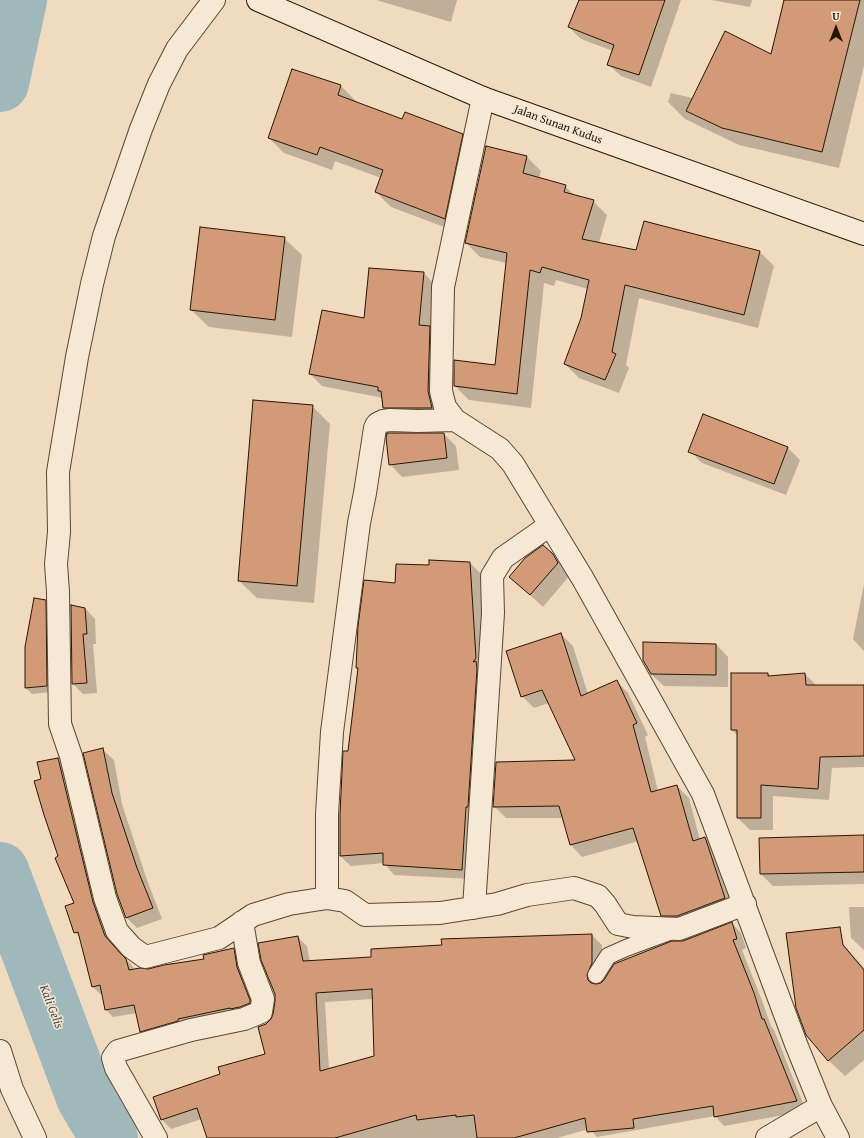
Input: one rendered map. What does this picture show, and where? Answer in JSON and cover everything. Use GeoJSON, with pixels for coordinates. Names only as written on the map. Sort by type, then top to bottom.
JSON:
{"type":"FeatureCollection","features":[{"type":"Feature","properties":{"kind":"street"},"geometry":{"type":"LineString","coordinates":[[214,0],[177,49],[160,84],[142,129],[104,236],[92,284],[77,357],[58,472],[59,532],[56,564],[58,592],[60,724],[71,756],[105,898],[117,931],[131,947],[145,957],[219,938],[253,915],[289,904],[327,898],[345,901],[365,916],[440,913],[496,904],[527,895],[574,888],[598,896],[618,924],[633,927],[679,929],[744,904]]}},
{"type":"Feature","properties":{"kind":"street","name":"Jalan Sunan Kudus"},"geometry":{"type":"LineString","coordinates":[[258,0],[483,98],[864,234]]}},
{"type":"Feature","properties":{"kind":"street"},"geometry":{"type":"LineString","coordinates":[[483,98],[443,287],[441,391],[445,406],[455,420],[500,450],[514,464],[583,579],[703,794],[796,1044],[821,1106],[838,1138]]}},
{"type":"Feature","properties":{"kind":"street"},"geometry":{"type":"LineString","coordinates":[[327,898],[328,814],[332,732],[359,523],[375,428],[377,424],[390,420],[455,420]]}},
{"type":"Feature","properties":{"kind":"street"},"geometry":{"type":"LineString","coordinates":[[474,908],[493,613],[492,576],[503,558],[550,525]]}},
{"type":"Feature","properties":{"kind":"street"},"geometry":{"type":"LineString","coordinates":[[156,1138],[116,1068],[113,1058],[118,1051],[191,1030],[244,1019],[261,1012],[263,999],[248,963],[242,922]]}},
{"type":"Feature","properties":{"kind":"street"},"geometry":{"type":"LineString","coordinates":[[0,1051],[12,1089],[35,1138]]}},
{"type":"Feature","properties":{"kind":"street"},"geometry":{"type":"LineString","coordinates":[[767,1138],[821,1106]]}},
{"type":"Feature","properties":{"kind":"lane"},"geometry":{"type":"LineString","coordinates":[[596,975],[608,956],[679,929]]}},
{"type":"Feature","properties":{"kind":"building"},"geometry":{"type":"Polygon","coordinates":[[[579,0],[665,0],[639,75],[607,65],[614,45],[568,27],[579,0]]]}},
{"type":"Feature","properties":{"kind":"building"},"geometry":{"type":"Polygon","coordinates":[[[784,0],[860,0],[822,152],[722,128],[686,111],[725,31],[771,54],[784,0]]]}},
{"type":"Feature","properties":{"kind":"building"},"geometry":{"type":"Polygon","coordinates":[[[292,69],[341,85],[338,95],[402,119],[405,112],[463,134],[445,219],[375,192],[383,170],[320,147],[317,155],[268,138],[292,69]]]}},
{"type":"Feature","properties":{"kind":"building"},"geometry":{"type":"Polygon","coordinates":[[[486,146],[527,156],[523,173],[566,185],[564,192],[594,200],[582,239],[636,250],[644,221],[760,251],[744,315],[625,285],[612,352],[616,354],[605,380],[564,364],[581,318],[589,280],[542,267],[540,273],[530,270],[517,394],[454,386],[454,360],[495,365],[507,253],[465,243],[486,146]]]}},
{"type":"Feature","properties":{"kind":"building"},"geometry":{"type":"Polygon","coordinates":[[[200,227],[285,237],[275,320],[190,310],[200,227]]]}},
{"type":"Feature","properties":{"kind":"building"},"geometry":{"type":"Polygon","coordinates":[[[369,268],[424,272],[419,325],[430,326],[428,391],[432,408],[383,408],[381,391],[378,391],[378,387],[309,374],[322,310],[364,318],[369,268]]]}},
{"type":"Feature","properties":{"kind":"building"},"geometry":{"type":"Polygon","coordinates":[[[253,400],[313,405],[297,586],[238,581],[253,400]]]}},
{"type":"Feature","properties":{"kind":"building"},"geometry":{"type":"Polygon","coordinates":[[[703,414],[788,447],[774,484],[688,452],[703,414]]]}},
{"type":"Feature","properties":{"kind":"building"},"geometry":{"type":"Polygon","coordinates":[[[387,433],[444,433],[447,458],[389,465],[386,438],[387,433]]]}},
{"type":"Feature","properties":{"kind":"building"},"geometry":{"type":"Polygon","coordinates":[[[543,545],[553,554],[558,563],[530,595],[509,577],[525,558],[543,545]]]}},
{"type":"Feature","properties":{"kind":"building"},"geometry":{"type":"Polygon","coordinates":[[[429,560],[470,562],[476,658],[473,662],[476,661],[477,669],[468,807],[466,807],[462,870],[383,865],[383,853],[340,856],[343,751],[348,751],[358,668],[356,668],[358,626],[364,580],[395,583],[396,564],[429,565],[429,560]]]}},
{"type":"Feature","properties":{"kind":"building"},"geometry":{"type":"Polygon","coordinates":[[[34,598],[46,600],[47,686],[25,688],[25,647],[34,598]]]}},
{"type":"Feature","properties":{"kind":"building"},"geometry":{"type":"Polygon","coordinates":[[[71,605],[85,608],[87,634],[83,634],[87,683],[72,684],[71,605]]]}},
{"type":"Feature","properties":{"kind":"building"},"geometry":{"type":"Polygon","coordinates":[[[561,633],[581,696],[617,680],[637,723],[633,725],[651,792],[677,785],[693,841],[705,837],[725,898],[677,916],[661,916],[633,828],[570,845],[559,806],[493,807],[496,762],[575,760],[542,690],[521,697],[506,651],[561,633]]]}},
{"type":"Feature","properties":{"kind":"building"},"geometry":{"type":"Polygon","coordinates":[[[643,642],[716,644],[716,675],[651,674],[643,660],[643,642]]]}},
{"type":"Feature","properties":{"kind":"building"},"geometry":{"type":"Polygon","coordinates":[[[731,673],[768,673],[768,676],[805,673],[806,685],[864,685],[864,756],[820,757],[818,789],[761,785],[761,818],[737,818],[737,730],[731,730],[731,673]]]}},
{"type":"Feature","properties":{"kind":"building"},"geometry":{"type":"Polygon","coordinates":[[[103,748],[112,793],[137,868],[153,908],[126,918],[117,894],[83,753],[103,748]]]}},
{"type":"Feature","properties":{"kind":"building"},"geometry":{"type":"Polygon","coordinates":[[[58,758],[93,902],[105,936],[126,959],[129,970],[140,968],[148,969],[204,959],[203,955],[234,948],[237,967],[250,1003],[240,1007],[178,1019],[178,1021],[140,1032],[134,1005],[105,1010],[100,985],[92,987],[78,932],[74,933],[65,906],[74,903],[55,858],[58,856],[34,781],[41,779],[37,762],[58,758]]]}},
{"type":"Feature","properties":{"kind":"building"},"geometry":{"type":"Polygon","coordinates":[[[864,835],[864,872],[760,874],[759,838],[864,835]]]}},
{"type":"Feature","properties":{"kind":"building"},"geometry":{"type":"Polygon","coordinates":[[[732,922],[737,939],[733,940],[754,993],[762,1019],[764,1019],[797,1101],[714,1117],[713,1106],[633,1119],[634,1128],[587,1132],[585,1118],[514,1138],[477,1138],[474,1115],[456,1117],[456,1115],[417,1120],[416,1115],[335,1138],[207,1138],[197,1108],[161,1120],[153,1097],[220,1074],[218,1067],[265,1054],[258,1027],[266,1024],[271,1019],[275,994],[261,960],[258,943],[298,936],[303,961],[371,957],[371,949],[442,945],[441,939],[592,934],[592,963],[587,975],[588,980],[591,983],[596,984],[601,983],[604,980],[614,964],[672,941],[683,941],[732,922]],[[372,989],[316,993],[320,1071],[374,1056],[372,989]]]}},
{"type":"Feature","properties":{"kind":"building"},"geometry":{"type":"Polygon","coordinates":[[[840,927],[843,945],[864,970],[864,1030],[828,1061],[806,1035],[796,1008],[786,933],[840,927]]]}},
{"type":"Feature","properties":{"kind":"waterway","name":"Kali Gelis"},"geometry":{"type":"LineString","coordinates":[[0,83],[18,0]]}},
{"type":"Feature","properties":{"kind":"waterway","name":"Kali Gelis"},"geometry":{"type":"LineString","coordinates":[[0,871],[85,1097],[109,1138]]}}]}
